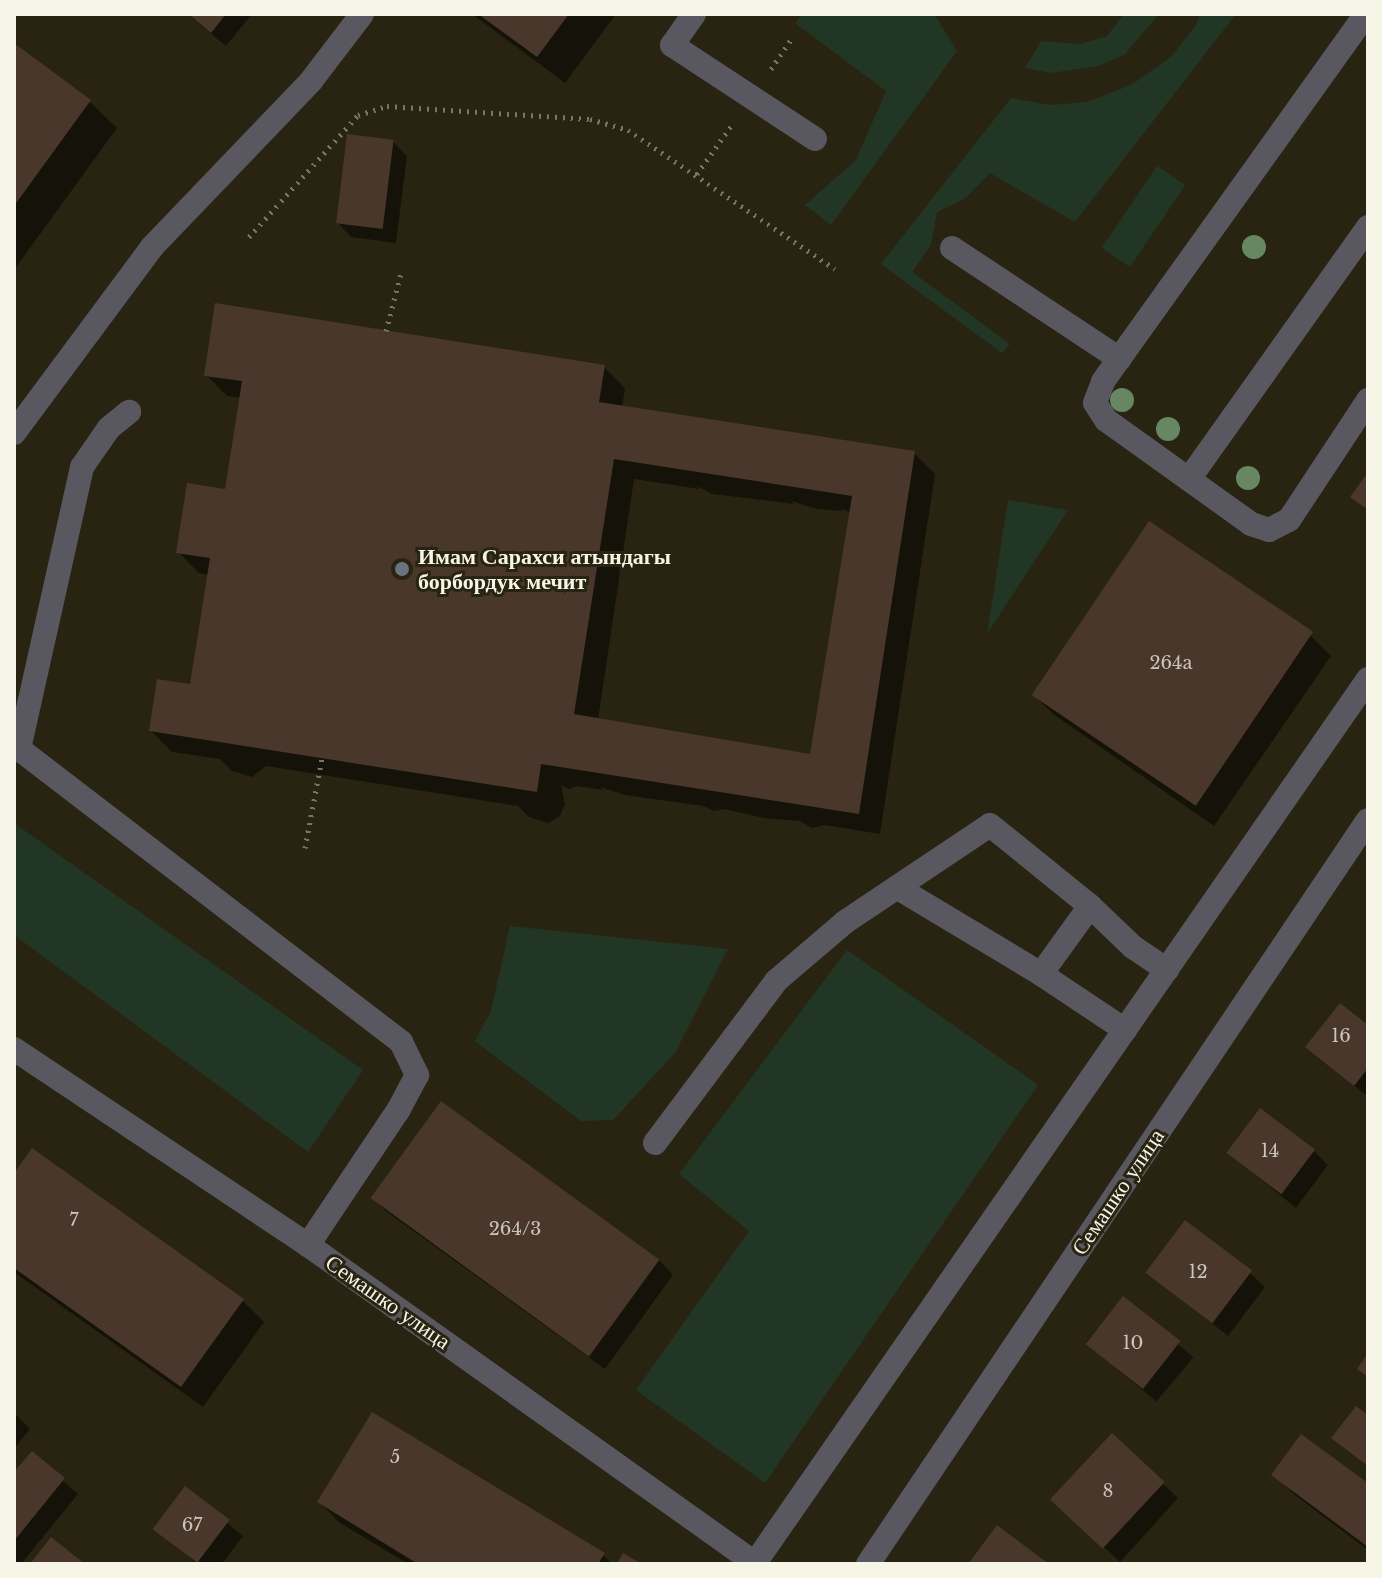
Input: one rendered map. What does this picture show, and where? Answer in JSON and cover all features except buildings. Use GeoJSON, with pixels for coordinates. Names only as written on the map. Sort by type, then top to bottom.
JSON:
{"type":"FeatureCollection","features":[{"type":"Feature","properties":{"kind":"street"},"geometry":{"type":"LineString","coordinates":[[14,433],[152,247],[311,81],[362,14]]}},
{"type":"Feature","properties":{"kind":"street"},"geometry":{"type":"LineString","coordinates":[[694,14],[672,45],[815,139]]}},
{"type":"Feature","properties":{"kind":"street"},"geometry":{"type":"LineString","coordinates":[[1366,14],[1103,382],[1095,403],[1106,420],[1251,524],[1269,530],[1289,520],[1368,400]]}},
{"type":"Feature","properties":{"kind":"street"},"geometry":{"type":"LineString","coordinates":[[1189,479],[1368,227]]}},
{"type":"Feature","properties":{"kind":"street"},"geometry":{"type":"LineString","coordinates":[[952,248],[1120,359]]}},
{"type":"Feature","properties":{"kind":"street"},"geometry":{"type":"LineString","coordinates":[[129,412],[109,428],[82,467],[17,747],[401,1042],[417,1075],[399,1109],[308,1245]]}},
{"type":"Feature","properties":{"kind":"street"},"geometry":{"type":"LineString","coordinates":[[756,1564],[1368,679]]}},
{"type":"Feature","properties":{"kind":"street","name":"Семашко улица"},"geometry":{"type":"LineString","coordinates":[[868,1564],[1368,820]]}},
{"type":"Feature","properties":{"kind":"street"},"geometry":{"type":"LineString","coordinates":[[655,1143],[776,981],[845,922],[960,842],[990,825],[1090,906],[1133,947],[1167,970]]}},
{"type":"Feature","properties":{"kind":"street"},"geometry":{"type":"LineString","coordinates":[[898,888],[1041,974],[1125,1030]]}},
{"type":"Feature","properties":{"kind":"street"},"geometry":{"type":"LineString","coordinates":[[1041,974],[1090,906]]}},
{"type":"Feature","properties":{"kind":"street","name":"Семашко улица"},"geometry":{"type":"LineString","coordinates":[[14,1049],[308,1245],[756,1564]]}},
{"type":"Feature","properties":{"kind":"path"},"geometry":{"type":"LineString","coordinates":[[249,237],[358,115],[387,106],[590,119],[628,130],[835,269]]}},
{"type":"Feature","properties":{"kind":"path"},"geometry":{"type":"LineString","coordinates":[[386,331],[402,269]]}},
{"type":"Feature","properties":{"kind":"path"},"geometry":{"type":"LineString","coordinates":[[305,848],[322,758]]}},
{"type":"Feature","properties":{"kind":"green space"},"geometry":{"type":"Polygon","coordinates":[[[802,14],[934,14],[957,51],[831,225],[805,205],[856,160],[886,91],[795,23],[802,14]]]}},
{"type":"Feature","properties":{"kind":"green space"},"geometry":{"type":"Polygon","coordinates":[[[1124,14],[1159,14],[1125,54],[1099,66],[1051,73],[1025,68],[1041,41],[1081,44],[1107,36],[1124,14]]]}},
{"type":"Feature","properties":{"kind":"green space"},"geometry":{"type":"Polygon","coordinates":[[[1200,14],[1236,14],[1075,222],[990,173],[966,198],[937,212],[931,245],[912,272],[1010,344],[1002,353],[881,264],[1011,98],[1051,105],[1087,102],[1131,85],[1171,57],[1196,25],[1200,14]]]}},
{"type":"Feature","properties":{"kind":"green space"},"geometry":{"type":"Polygon","coordinates":[[[1157,166],[1185,185],[1130,267],[1102,248],[1157,166]]]}},
{"type":"Feature","properties":{"kind":"green space"},"geometry":{"type":"Polygon","coordinates":[[[1008,500],[1068,510],[987,634],[1008,500]]]}},
{"type":"Feature","properties":{"kind":"green space"},"geometry":{"type":"Polygon","coordinates":[[[14,823],[363,1070],[308,1152],[14,935],[14,823]]]}},
{"type":"Feature","properties":{"kind":"green space"},"geometry":{"type":"Polygon","coordinates":[[[510,926],[728,949],[675,1053],[613,1120],[581,1121],[475,1041],[491,1011],[510,926]]]}},
{"type":"Feature","properties":{"kind":"green space"},"geometry":{"type":"Polygon","coordinates":[[[847,950],[1038,1085],[765,1483],[636,1390],[749,1231],[679,1174],[847,950]]]}},
{"type":"Feature","properties":{"kind":"place","name":"Имам Сарахси атындагы борбордук мечит"},"geometry":{"type":"Point","coordinates":[402,569]}}]}
